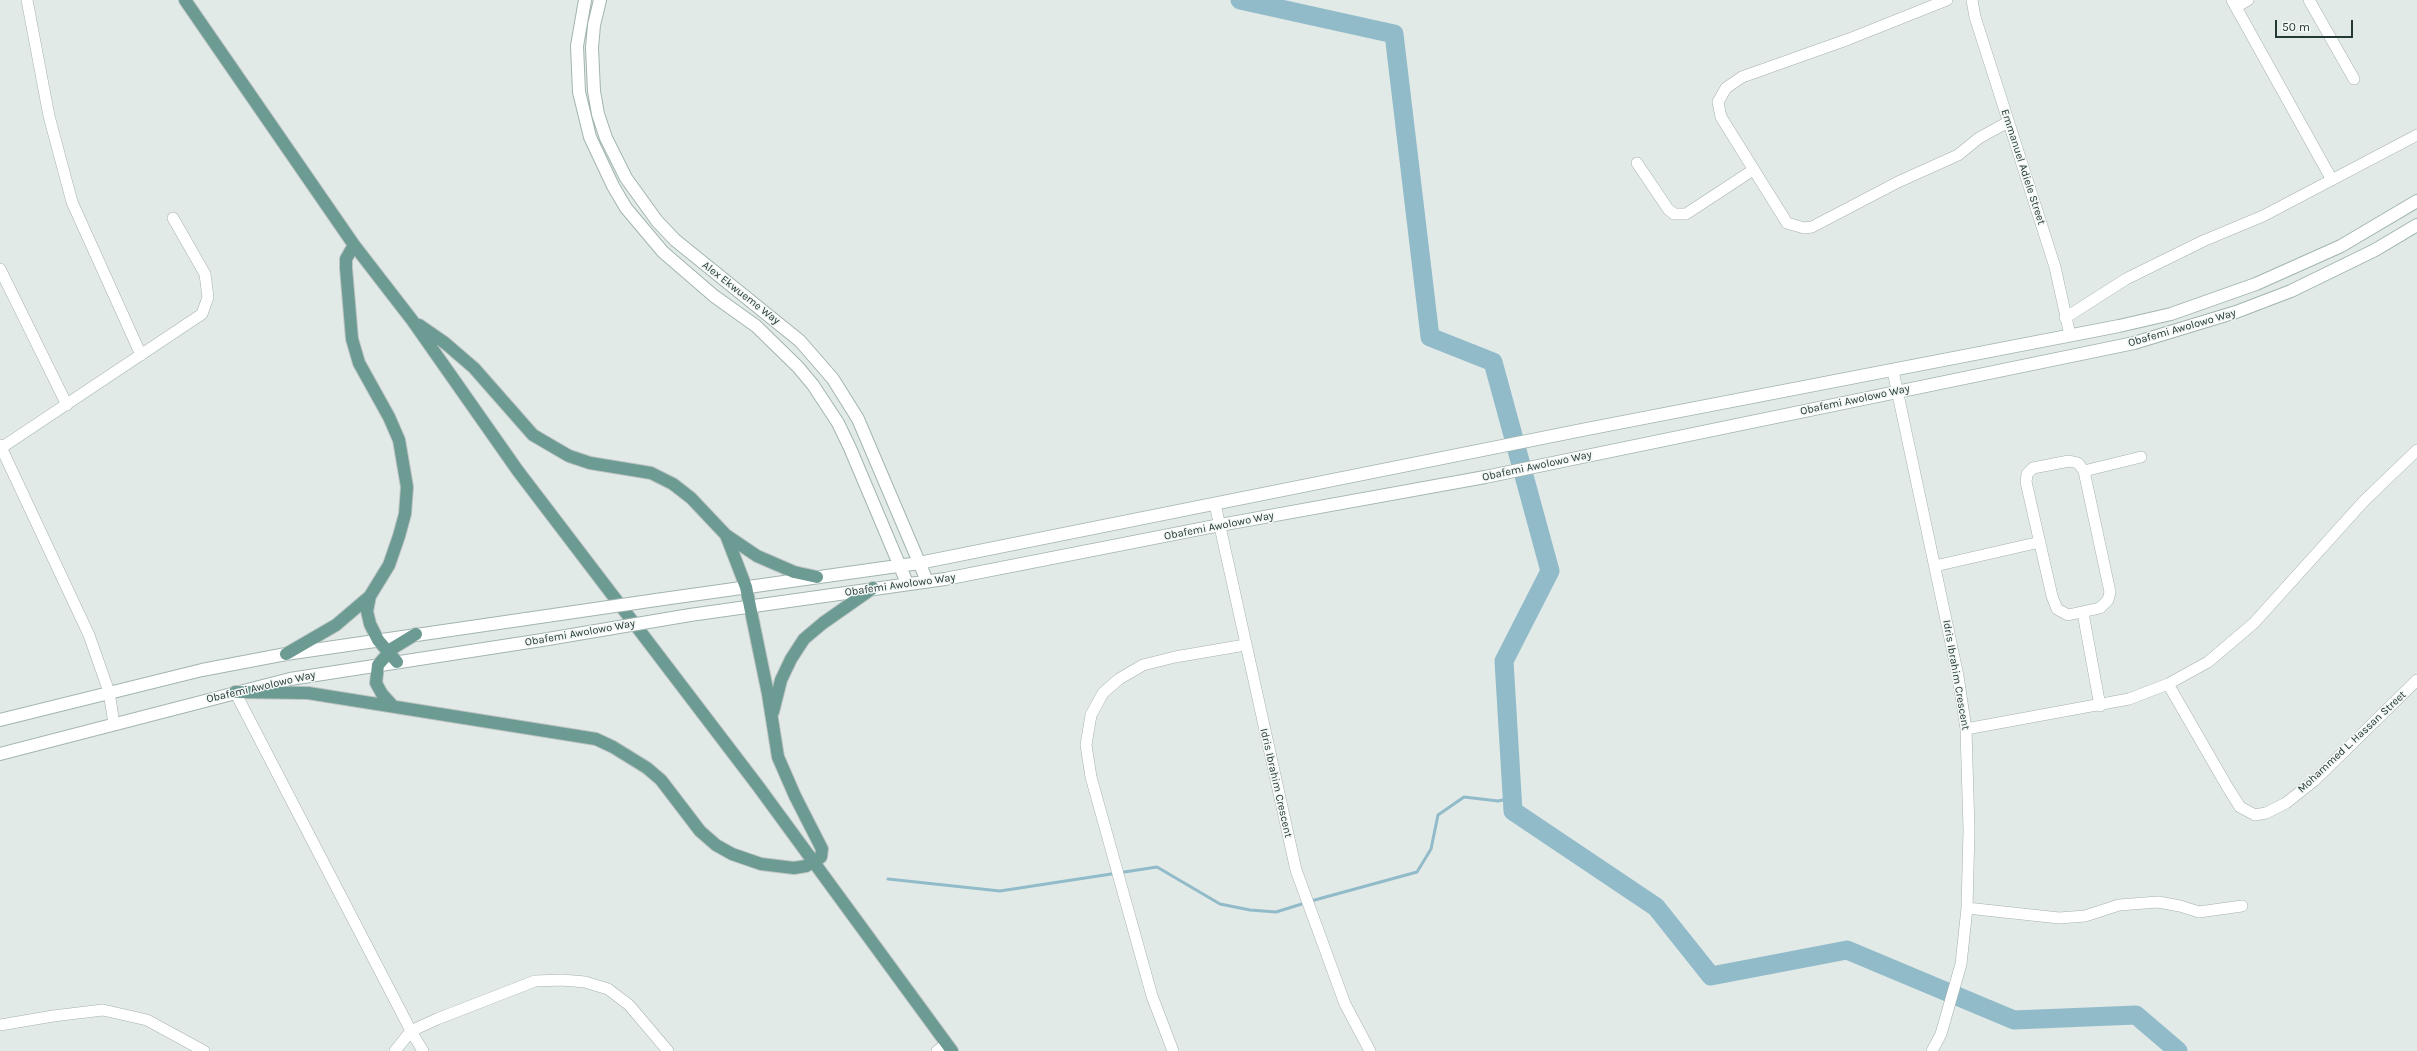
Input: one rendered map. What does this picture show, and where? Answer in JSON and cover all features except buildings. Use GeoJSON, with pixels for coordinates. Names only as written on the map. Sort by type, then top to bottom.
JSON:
{"type":"FeatureCollection","features":[{"type":"Feature","properties":{"kind":"main road"},"geometry":{"type":"LineString","coordinates":[[185,0],[354,245],[412,320],[518,471],[758,786],[945,1049]]}},
{"type":"Feature","properties":{"kind":"main road","name":"Alex Ekwueme Way"},"geometry":{"type":"LineString","coordinates":[[585,0],[577,46],[579,92],[590,137],[613,186],[626,208],[663,252],[714,296],[756,326],[798,367],[813,385],[834,417],[850,448],[907,583]]}},
{"type":"Feature","properties":{"kind":"main road","name":"Alex Ekwueme Way"},"geometry":{"type":"LineString","coordinates":[[600,0],[594,24],[592,48],[594,91],[598,114],[606,138],[626,178],[657,222],[675,240],[800,340],[833,379],[858,419],[918,563],[927,581]]}},
{"type":"Feature","properties":{"kind":"main road","name":"Obafemi Awolowo Way"},"geometry":{"type":"LineString","coordinates":[[0,720],[202,670],[286,654],[416,634],[918,563],[1587,429],[1893,372],[2171,314],[2256,284],[2341,246],[2417,201]]}},
{"type":"Feature","properties":{"kind":"main road","name":"Obafemi Awolowo Way"},"geometry":{"type":"LineString","coordinates":[[0,754],[290,679],[542,640],[690,614],[907,583],[945,579],[1220,525],[1485,477],[2134,343],[2194,327],[2264,302],[2332,272],[2417,225]]}},
{"type":"Feature","properties":{"kind":"main road"},"geometry":{"type":"LineString","coordinates":[[286,654],[336,625],[370,596],[389,565],[406,514],[407,487],[399,440],[389,417],[359,363],[352,339],[346,259],[354,245]]}},
{"type":"Feature","properties":{"kind":"main road"},"geometry":{"type":"LineString","coordinates":[[412,320],[445,343],[474,368],[533,435],[569,456],[590,462],[651,473],[691,498],[726,535],[757,556],[775,565],[817,577]]}},
{"type":"Feature","properties":{"kind":"main road"},"geometry":{"type":"LineString","coordinates":[[235,692],[295,692],[392,705],[596,739],[613,747],[647,768],[661,780],[700,831],[716,845],[732,854],[771,865],[794,868],[813,863],[821,857],[822,849],[785,776],[778,757],[771,721],[768,694],[746,587],[726,535]]}},
{"type":"Feature","properties":{"kind":"main road"},"geometry":{"type":"LineString","coordinates":[[771,721],[781,680],[791,659],[804,639],[823,623],[873,588]]}},
{"type":"Feature","properties":{"kind":"main road"},"geometry":{"type":"LineString","coordinates":[[370,596],[367,611],[370,624],[378,640],[397,662]]}},
{"type":"Feature","properties":{"kind":"main road"},"geometry":{"type":"LineString","coordinates":[[392,705],[382,694],[376,683],[378,665],[388,652],[416,634]]}},
{"type":"Feature","properties":{"kind":"street"},"geometry":{"type":"LineString","coordinates":[[27,0],[49,116],[72,202],[141,355]]}},
{"type":"Feature","properties":{"kind":"street"},"geometry":{"type":"LineString","coordinates":[[1947,0],[1849,39],[1742,77],[1726,88],[1718,102],[1721,117],[1787,223],[1794,226],[1812,227],[1898,182],[1958,155],[1979,138],[2008,122]]}},
{"type":"Feature","properties":{"kind":"street","name":"Emmanuel Adiele Street"},"geometry":{"type":"LineString","coordinates":[[1972,0],[2008,122],[2055,268],[2070,335]]}},
{"type":"Feature","properties":{"kind":"street"},"geometry":{"type":"LineString","coordinates":[[2248,0],[2234,3],[2332,180]]}},
{"type":"Feature","properties":{"kind":"street"},"geometry":{"type":"LineString","coordinates":[[2310,0],[2354,79]]}},
{"type":"Feature","properties":{"kind":"street"},"geometry":{"type":"LineString","coordinates":[[2065,318],[2126,279],[2203,241],[2263,216],[2417,135]]}},
{"type":"Feature","properties":{"kind":"street"},"geometry":{"type":"LineString","coordinates":[[1637,163],[1668,209],[1674,214],[1686,214],[1753,170]]}},
{"type":"Feature","properties":{"kind":"street"},"geometry":{"type":"LineString","coordinates":[[114,724],[109,692],[89,635],[1,447],[67,405],[202,314],[208,297],[205,274],[173,218]]}},
{"type":"Feature","properties":{"kind":"street"},"geometry":{"type":"LineString","coordinates":[[0,269],[67,405]]}},
{"type":"Feature","properties":{"kind":"street","name":"Idris Ibrahim Crescent"},"geometry":{"type":"LineString","coordinates":[[1893,372],[1958,676],[1966,729],[1969,792],[1967,908],[1961,964],[1941,1034],[1932,1051]]}},
{"type":"Feature","properties":{"kind":"street"},"geometry":{"type":"LineString","coordinates":[[1966,729],[2100,706],[2129,699],[2168,684],[2208,662],[2254,624],[2364,500],[2417,450]]}},
{"type":"Feature","properties":{"kind":"street"},"geometry":{"type":"LineString","coordinates":[[2084,471],[2141,457]]}},
{"type":"Feature","properties":{"kind":"street"},"geometry":{"type":"LineString","coordinates":[[2069,460],[2078,463],[2084,471],[2110,592],[2108,600],[2100,608],[2083,613],[2068,615],[2057,609],[2040,542],[2026,482],[2027,474],[2033,468],[2069,460]]}},
{"type":"Feature","properties":{"kind":"street","name":"Idris Ibrahim Crescent"},"geometry":{"type":"LineString","coordinates":[[1215,504],[1245,646],[1296,870],[1345,1004],[1370,1051]]}},
{"type":"Feature","properties":{"kind":"street"},"geometry":{"type":"LineString","coordinates":[[1935,566],[2040,542]]}},
{"type":"Feature","properties":{"kind":"street"},"geometry":{"type":"LineString","coordinates":[[2083,613],[2100,706]]}},
{"type":"Feature","properties":{"kind":"street"},"geometry":{"type":"LineString","coordinates":[[1173,1051],[1152,996],[1091,777],[1086,744],[1091,715],[1103,692],[1119,679],[1143,665],[1175,657],[1245,646]]}},
{"type":"Feature","properties":{"kind":"street","name":"Mohammed L. Hassan Street"},"geometry":{"type":"LineString","coordinates":[[2168,684],[2240,807],[2255,815],[2266,813],[2286,803],[2315,780],[2417,680]]}},
{"type":"Feature","properties":{"kind":"street"},"geometry":{"type":"LineString","coordinates":[[235,692],[411,1031],[423,1051]]}},
{"type":"Feature","properties":{"kind":"street"},"geometry":{"type":"LineString","coordinates":[[1967,908],[2059,918],[2085,916],[2119,905],[2152,902],[2180,906],[2199,912],[2242,906]]}},
{"type":"Feature","properties":{"kind":"street"},"geometry":{"type":"LineString","coordinates":[[395,1051],[411,1031],[535,982],[562,980],[585,982],[608,989],[629,1005],[668,1051]]}},
{"type":"Feature","properties":{"kind":"street"},"geometry":{"type":"LineString","coordinates":[[0,1025],[53,1016],[103,1010],[147,1020],[204,1051]]}},
{"type":"Feature","properties":{"kind":"waterway"},"geometry":{"type":"LineString","coordinates":[[1240,0],[1394,34],[1430,337],[1493,362],[1550,571],[1504,661],[1513,811],[1656,907],[1711,976],[1847,950],[2014,1020],[2136,1015],[2178,1051]]}},
{"type":"Feature","properties":{"kind":"waterway"},"geometry":{"type":"LineString","coordinates":[[1311,901],[1417,872],[1431,849],[1438,815],[1464,797],[1498,801],[1512,798]]}},
{"type":"Feature","properties":{"kind":"waterway"},"geometry":{"type":"LineString","coordinates":[[888,879],[1000,891],[1157,867],[1220,904],[1250,910],[1276,912],[1305,903]]}}]}
